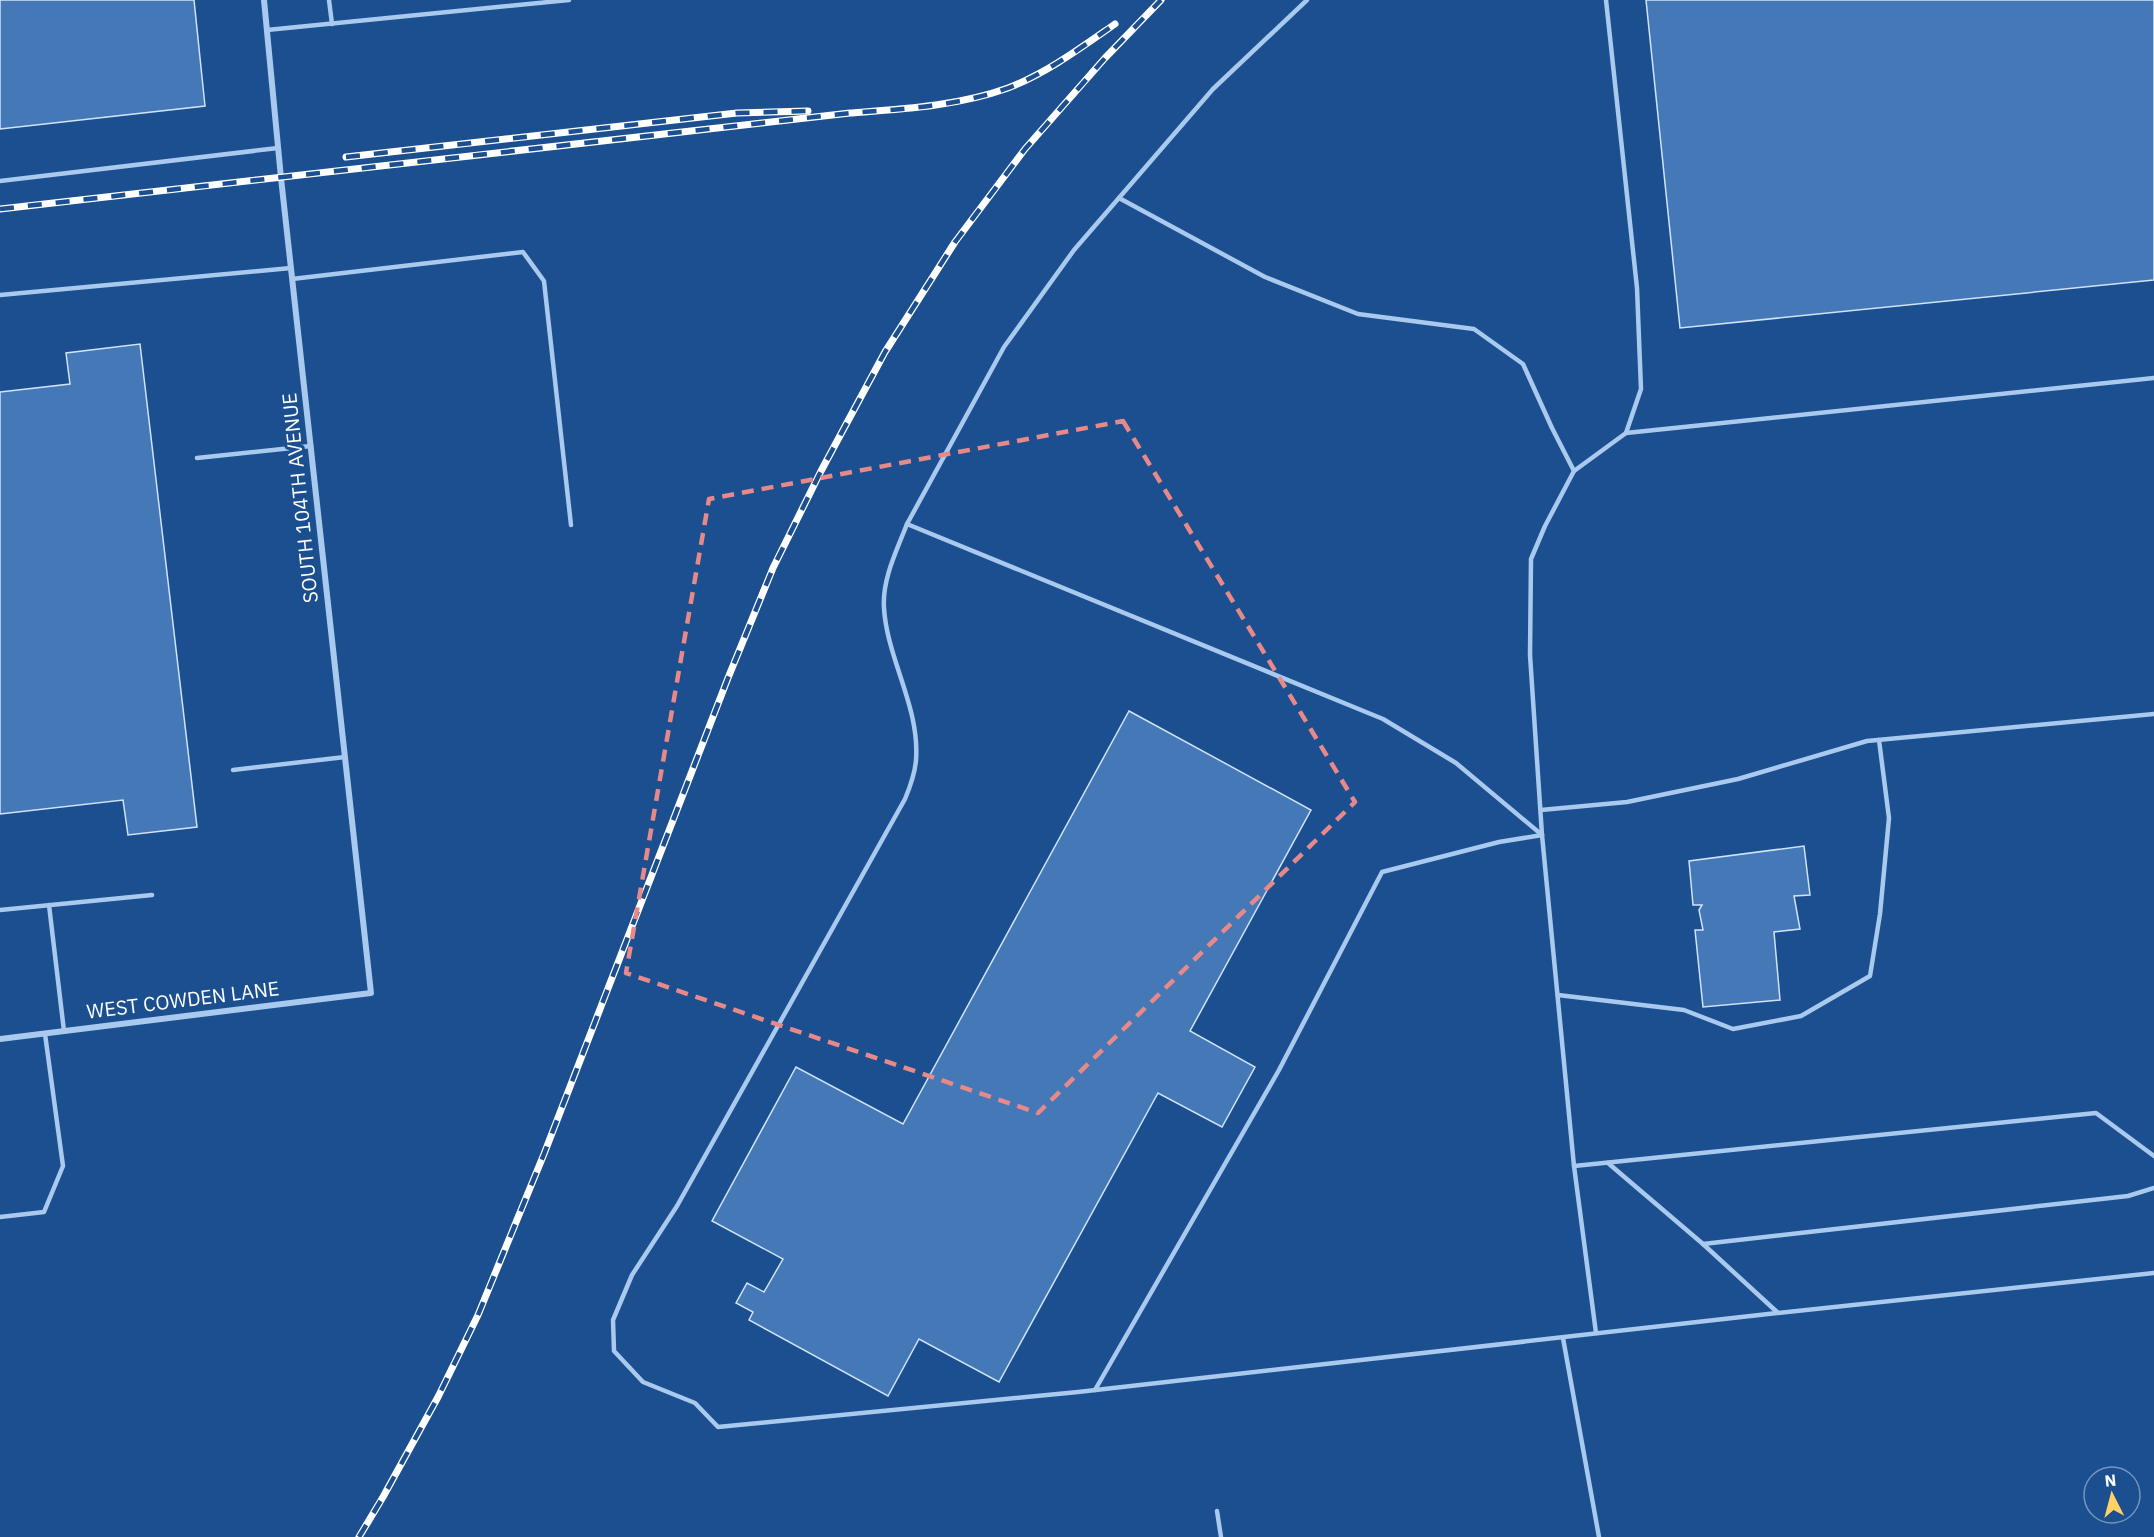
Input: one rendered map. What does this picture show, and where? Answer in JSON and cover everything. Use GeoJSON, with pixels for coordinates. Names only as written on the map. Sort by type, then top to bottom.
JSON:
{"type":"FeatureCollection","features":[{"type":"Feature","properties":{"kind":"street","name":"SOUTH 104TH AVENUE"},"geometry":{"type":"LineString","coordinates":[[264,0],[292,279],[371,993]]}},
{"type":"Feature","properties":{"kind":"street","name":"WEST COWDEN LANE"},"geometry":{"type":"LineString","coordinates":[[0,1039],[371,993]]}},
{"type":"Feature","properties":{"kind":"lane"},"geometry":{"type":"LineString","coordinates":[[329,0],[332,24]]}},
{"type":"Feature","properties":{"kind":"lane"},"geometry":{"type":"LineString","coordinates":[[267,30],[569,0]]}},
{"type":"Feature","properties":{"kind":"lane"},"geometry":{"type":"LineString","coordinates":[[1306,0],[1213,89],[1074,250],[1004,347],[907,524],[886,584],[884,606],[889,637],[912,718],[916,759],[905,800],[683,1196],[632,1275],[613,1320],[614,1351],[643,1382],[695,1403],[718,1427],[1095,1390],[2154,1273]]}},
{"type":"Feature","properties":{"kind":"lane"},"geometry":{"type":"LineString","coordinates":[[1606,0],[1637,288],[1641,389],[1626,433]]}},
{"type":"Feature","properties":{"kind":"lane"},"geometry":{"type":"LineString","coordinates":[[0,181],[278,148]]}},
{"type":"Feature","properties":{"kind":"lane"},"geometry":{"type":"LineString","coordinates":[[1119,198],[1265,277],[1358,314],[1474,329],[1523,364],[1574,471]]}},
{"type":"Feature","properties":{"kind":"lane"},"geometry":{"type":"LineString","coordinates":[[292,279],[522,252],[544,281],[571,525]]}},
{"type":"Feature","properties":{"kind":"lane"},"geometry":{"type":"LineString","coordinates":[[0,295],[291,268]]}},
{"type":"Feature","properties":{"kind":"lane"},"geometry":{"type":"LineString","coordinates":[[1596,1334],[1574,1166],[1542,835],[1530,655],[1531,559],[1545,526],[1574,471],[1626,433],[2154,378]]}},
{"type":"Feature","properties":{"kind":"lane"},"geometry":{"type":"LineString","coordinates":[[197,458],[310,446]]}},
{"type":"Feature","properties":{"kind":"lane"},"geometry":{"type":"LineString","coordinates":[[907,524],[1383,719],[1456,763],[1542,835]]}},
{"type":"Feature","properties":{"kind":"lane"},"geometry":{"type":"LineString","coordinates":[[1541,810],[1627,802],[1738,778],[1867,741],[2154,714]]}},
{"type":"Feature","properties":{"kind":"lane"},"geometry":{"type":"LineString","coordinates":[[1558,995],[1684,1010],[1733,1029],[1801,1016],[1870,976],[1881,914],[1889,818],[1879,740]]}},
{"type":"Feature","properties":{"kind":"lane"},"geometry":{"type":"LineString","coordinates":[[233,770],[345,757]]}},
{"type":"Feature","properties":{"kind":"lane"},"geometry":{"type":"LineString","coordinates":[[1095,1390],[1279,1070],[1382,872],[1499,842],[1542,835]]}},
{"type":"Feature","properties":{"kind":"lane"},"geometry":{"type":"LineString","coordinates":[[0,910],[152,895]]}},
{"type":"Feature","properties":{"kind":"lane"},"geometry":{"type":"LineString","coordinates":[[50,905],[64,1031]]}},
{"type":"Feature","properties":{"kind":"lane"},"geometry":{"type":"LineString","coordinates":[[0,1217],[44,1212],[63,1166],[45,1034]]}},
{"type":"Feature","properties":{"kind":"lane"},"geometry":{"type":"LineString","coordinates":[[1574,1166],[2096,1113],[2154,1156]]}},
{"type":"Feature","properties":{"kind":"lane"},"geometry":{"type":"LineString","coordinates":[[1608,1163],[1703,1244],[1777,1313]]}},
{"type":"Feature","properties":{"kind":"lane"},"geometry":{"type":"LineString","coordinates":[[1703,1244],[2128,1196],[2154,1188]]}},
{"type":"Feature","properties":{"kind":"lane"},"geometry":{"type":"LineString","coordinates":[[1563,1338],[1599,1537]]}},
{"type":"Feature","properties":{"kind":"lane"},"geometry":{"type":"LineString","coordinates":[[1217,1511],[1221,1537]]}},
{"type":"Feature","properties":{"kind":"highlighted area"},"geometry":{"type":"Polygon","coordinates":[[[1123,421],[1355,802],[1038,1113],[626,973],[709,499],[1123,421]]]}},
{"type":"Feature","properties":{"kind":"building"},"geometry":{"type":"Polygon","coordinates":[[[0,0],[194,0],[205,106],[0,129],[0,0]]]}},
{"type":"Feature","properties":{"kind":"building"},"geometry":{"type":"Polygon","coordinates":[[[1646,0],[2154,0],[2154,280],[1680,328],[1646,0]]]}},
{"type":"Feature","properties":{"kind":"building"},"geometry":{"type":"Polygon","coordinates":[[[140,344],[197,827],[128,835],[123,800],[0,814],[0,392],[70,384],[66,353],[140,344]]]}},
{"type":"Feature","properties":{"kind":"building"},"geometry":{"type":"Polygon","coordinates":[[[1129,711],[1311,810],[1190,1031],[1255,1067],[1222,1127],[1158,1093],[999,1382],[919,1339],[888,1396],[749,1320],[753,1312],[736,1303],[747,1283],[764,1292],[783,1259],[712,1221],[796,1067],[903,1124],[1129,711]]]}},
{"type":"Feature","properties":{"kind":"building"},"geometry":{"type":"Polygon","coordinates":[[[1804,846],[1810,895],[1794,896],[1800,929],[1774,932],[1780,1000],[1703,1007],[1695,930],[1703,930],[1699,910],[1702,905],[1693,905],[1689,861],[1804,846]]]}},
{"type":"Feature","properties":{"kind":"railway"},"geometry":{"type":"LineString","coordinates":[[359,1537],[438,1397],[478,1315],[544,1154],[728,678],[773,568],[821,471],[885,352],[955,242],[1025,149],[1105,58],[1161,0]]}},
{"type":"Feature","properties":{"kind":"railway"},"geometry":{"type":"LineString","coordinates":[[0,209],[950,103],[1008,88],[1037,75],[1115,24]]}},
{"type":"Feature","properties":{"kind":"railway"},"geometry":{"type":"LineString","coordinates":[[346,157],[737,113],[808,111]]}}]}
